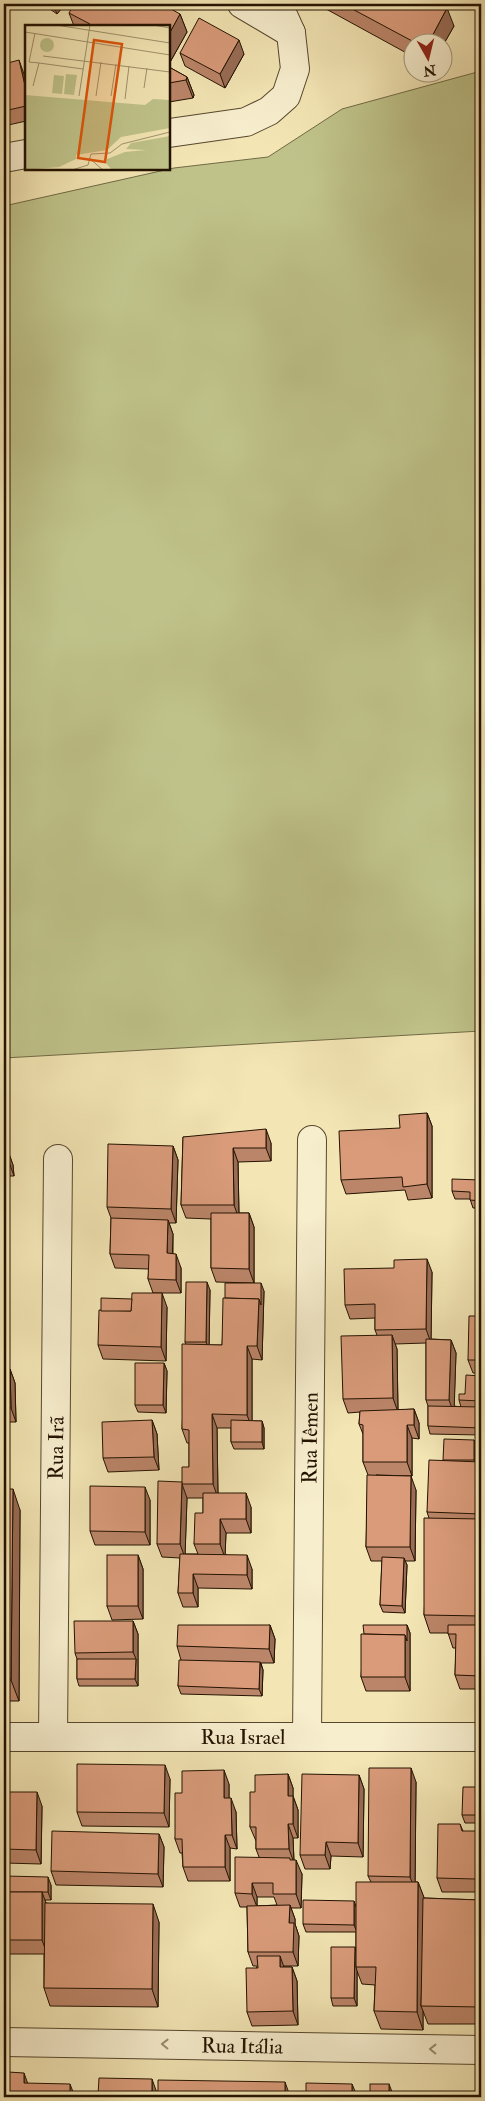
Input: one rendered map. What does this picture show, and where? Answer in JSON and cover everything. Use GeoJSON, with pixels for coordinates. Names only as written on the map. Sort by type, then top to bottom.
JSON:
{"type":"FeatureCollection","features":[{"type":"Feature","properties":{"kind":"street"},"geometry":{"type":"LineString","coordinates":[[242,4],[291,33]]}},
{"type":"Feature","properties":{"kind":"street"},"geometry":{"type":"LineString","coordinates":[[170,133],[246,122],[270,111],[286,96],[295,69],[291,33],[278,4]]}},
{"type":"Feature","properties":{"kind":"street"},"geometry":{"type":"LineString","coordinates":[[4,158],[25,154]]}},
{"type":"Feature","properties":{"kind":"street","name":"Rua Iêmen"},"geometry":{"type":"LineString","coordinates":[[307,1737],[312,1140]]}},
{"type":"Feature","properties":{"kind":"street","name":"Rua Irã"},"geometry":{"type":"LineString","coordinates":[[53,1737],[58,1159]]}},
{"type":"Feature","properties":{"kind":"street","name":"Rua Israel"},"geometry":{"type":"LineString","coordinates":[[4,1737],[481,1737]]}},
{"type":"Feature","properties":{"kind":"street","name":"Rua Itália"},"geometry":{"type":"LineString","coordinates":[[4,2042],[481,2050]]}},
{"type":"Feature","properties":{"kind":"green space"},"geometry":{"type":"Polygon","coordinates":[[[481,71],[481,1031],[4,1058],[4,206],[174,168],[268,157],[342,109],[441,82],[452,82],[452,79],[481,71]]]}},
{"type":"Feature","properties":{"kind":"building"},"geometry":{"type":"Polygon","coordinates":[[[74,4],[162,4],[180,14],[170,32],[170,25],[90,25],[69,13],[74,4]]]}},
{"type":"Feature","properties":{"kind":"building"},"geometry":{"type":"Polygon","coordinates":[[[343,4],[439,4],[447,8],[434,32],[402,32],[402,36],[343,4]]]}},
{"type":"Feature","properties":{"kind":"building"},"geometry":{"type":"Polygon","coordinates":[[[199,18],[239,40],[220,74],[180,53],[199,18]]]}},
{"type":"Feature","properties":{"kind":"building"},"geometry":{"type":"Polygon","coordinates":[[[19,60],[25,86],[25,106],[4,111],[4,64],[19,60]]]}},
{"type":"Feature","properties":{"kind":"building"},"geometry":{"type":"Polygon","coordinates":[[[170,68],[187,77],[186,80],[170,83],[170,68]]]}},
{"type":"Feature","properties":{"kind":"building"},"geometry":{"type":"Polygon","coordinates":[[[427,1113],[427,1184],[403,1187],[402,1177],[341,1180],[339,1131],[400,1128],[399,1115],[427,1113]]]}},
{"type":"Feature","properties":{"kind":"building"},"geometry":{"type":"Polygon","coordinates":[[[266,1129],[266,1148],[233,1148],[234,1205],[181,1205],[183,1137],[266,1129]]]}},
{"type":"Feature","properties":{"kind":"building"},"geometry":{"type":"Polygon","coordinates":[[[108,1144],[173,1146],[171,1209],[107,1207],[108,1144]]]}},
{"type":"Feature","properties":{"kind":"building"},"geometry":{"type":"Polygon","coordinates":[[[4,1151],[8,1151],[9,1162],[4,1162],[4,1151]]]}},
{"type":"Feature","properties":{"kind":"building"},"geometry":{"type":"Polygon","coordinates":[[[452,1179],[481,1180],[481,1201],[470,1200],[470,1192],[452,1191],[452,1179]]]}},
{"type":"Feature","properties":{"kind":"building"},"geometry":{"type":"Polygon","coordinates":[[[211,1213],[249,1213],[249,1269],[211,1268],[211,1213]]]}},
{"type":"Feature","properties":{"kind":"building"},"geometry":{"type":"Polygon","coordinates":[[[111,1218],[168,1220],[167,1253],[176,1254],[176,1280],[148,1279],[149,1255],[110,1254],[111,1218]]]}},
{"type":"Feature","properties":{"kind":"building"},"geometry":{"type":"Polygon","coordinates":[[[478,1232],[481,1232],[481,1272],[477,1272],[478,1232]]]}},
{"type":"Feature","properties":{"kind":"building"},"geometry":{"type":"Polygon","coordinates":[[[427,1259],[426,1329],[375,1330],[375,1304],[345,1305],[344,1269],[394,1268],[394,1260],[427,1259]]]}},
{"type":"Feature","properties":{"kind":"building"},"geometry":{"type":"Polygon","coordinates":[[[186,1282],[207,1282],[206,1342],[185,1342],[186,1282]]]}},
{"type":"Feature","properties":{"kind":"building"},"geometry":{"type":"Polygon","coordinates":[[[225,1283],[261,1283],[261,1305],[259,1299],[225,1298],[225,1283]]]}},
{"type":"Feature","properties":{"kind":"building"},"geometry":{"type":"Polygon","coordinates":[[[132,1293],[162,1293],[161,1347],[98,1345],[99,1310],[131,1311],[132,1293]]]}},
{"type":"Feature","properties":{"kind":"building"},"geometry":{"type":"Polygon","coordinates":[[[101,1298],[132,1299],[131,1311],[101,1311],[101,1298]]]}},
{"type":"Feature","properties":{"kind":"building"},"geometry":{"type":"Polygon","coordinates":[[[223,1298],[259,1299],[257,1346],[247,1346],[247,1415],[212,1414],[213,1484],[182,1484],[182,1467],[189,1467],[189,1430],[182,1429],[182,1344],[222,1345],[223,1298]]]}},
{"type":"Feature","properties":{"kind":"building"},"geometry":{"type":"Polygon","coordinates":[[[469,1316],[481,1316],[481,1360],[468,1360],[469,1316]]]}},
{"type":"Feature","properties":{"kind":"building"},"geometry":{"type":"Polygon","coordinates":[[[392,1335],[393,1398],[343,1399],[341,1336],[392,1335]]]}},
{"type":"Feature","properties":{"kind":"building"},"geometry":{"type":"Polygon","coordinates":[[[426,1339],[451,1340],[449,1400],[426,1400],[426,1339]]]}},
{"type":"Feature","properties":{"kind":"building"},"geometry":{"type":"Polygon","coordinates":[[[135,1363],[164,1363],[163,1405],[135,1405],[135,1363]]]}},
{"type":"Feature","properties":{"kind":"building"},"geometry":{"type":"Polygon","coordinates":[[[4,1369],[10,1369],[11,1408],[4,1408],[4,1369]]]}},
{"type":"Feature","properties":{"kind":"building"},"geometry":{"type":"Polygon","coordinates":[[[466,1375],[481,1376],[481,1401],[459,1400],[459,1394],[465,1394],[466,1375]]]}},
{"type":"Feature","properties":{"kind":"building"},"geometry":{"type":"Polygon","coordinates":[[[428,1406],[481,1407],[481,1428],[428,1426],[428,1406]]]}},
{"type":"Feature","properties":{"kind":"building"},"geometry":{"type":"Polygon","coordinates":[[[414,1409],[414,1425],[407,1425],[407,1462],[363,1462],[363,1425],[359,1424],[360,1411],[414,1409]]]}},
{"type":"Feature","properties":{"kind":"building"},"geometry":{"type":"Polygon","coordinates":[[[152,1420],[154,1457],[103,1458],[102,1422],[152,1420]]]}},
{"type":"Feature","properties":{"kind":"building"},"geometry":{"type":"Polygon","coordinates":[[[231,1420],[262,1421],[262,1442],[231,1442],[231,1420]]]}},
{"type":"Feature","properties":{"kind":"building"},"geometry":{"type":"Polygon","coordinates":[[[444,1439],[474,1440],[474,1460],[443,1460],[444,1439]]]}},
{"type":"Feature","properties":{"kind":"building"},"geometry":{"type":"Polygon","coordinates":[[[429,1460],[481,1462],[481,1514],[427,1512],[429,1460]]]}},
{"type":"Feature","properties":{"kind":"building"},"geometry":{"type":"Polygon","coordinates":[[[367,1475],[411,1476],[410,1547],[366,1547],[367,1475]]]}},
{"type":"Feature","properties":{"kind":"building"},"geometry":{"type":"Polygon","coordinates":[[[158,1481],[182,1482],[180,1544],[157,1544],[158,1481]]]}},
{"type":"Feature","properties":{"kind":"building"},"geometry":{"type":"Polygon","coordinates":[[[90,1486],[145,1487],[145,1532],[90,1531],[90,1486]]]}},
{"type":"Feature","properties":{"kind":"building"},"geometry":{"type":"Polygon","coordinates":[[[4,1489],[13,1489],[11,1680],[4,1680],[4,1489]]]}},
{"type":"Feature","properties":{"kind":"building"},"geometry":{"type":"Polygon","coordinates":[[[203,1493],[246,1493],[246,1519],[220,1519],[220,1544],[194,1544],[195,1513],[203,1513],[203,1493]]]}},
{"type":"Feature","properties":{"kind":"building"},"geometry":{"type":"Polygon","coordinates":[[[424,1518],[481,1519],[481,1616],[424,1615],[424,1518]]]}},
{"type":"Feature","properties":{"kind":"building"},"geometry":{"type":"Polygon","coordinates":[[[180,1554],[247,1555],[247,1575],[193,1574],[193,1593],[178,1593],[180,1554]]]}},
{"type":"Feature","properties":{"kind":"building"},"geometry":{"type":"Polygon","coordinates":[[[107,1555],[138,1555],[138,1606],[107,1606],[107,1555]]]}},
{"type":"Feature","properties":{"kind":"building"},"geometry":{"type":"Polygon","coordinates":[[[382,1557],[404,1558],[402,1606],[380,1605],[382,1557]]]}},
{"type":"Feature","properties":{"kind":"building"},"geometry":{"type":"Polygon","coordinates":[[[74,1621],[133,1621],[133,1652],[75,1653],[74,1621]]]}},
{"type":"Feature","properties":{"kind":"building"},"geometry":{"type":"Polygon","coordinates":[[[178,1625],[270,1625],[269,1649],[177,1646],[178,1625]]]}},
{"type":"Feature","properties":{"kind":"building"},"geometry":{"type":"Polygon","coordinates":[[[363,1625],[407,1625],[407,1641],[405,1635],[364,1634],[363,1625]]]}},
{"type":"Feature","properties":{"kind":"building"},"geometry":{"type":"Polygon","coordinates":[[[448,1625],[481,1625],[481,1676],[455,1675],[456,1634],[448,1634],[448,1625]]]}},
{"type":"Feature","properties":{"kind":"building"},"geometry":{"type":"Polygon","coordinates":[[[361,1634],[405,1635],[405,1677],[361,1677],[361,1634]]]}},
{"type":"Feature","properties":{"kind":"building"},"geometry":{"type":"Polygon","coordinates":[[[77,1659],[136,1659],[135,1679],[77,1679],[77,1659]]]}},
{"type":"Feature","properties":{"kind":"building"},"geometry":{"type":"Polygon","coordinates":[[[179,1660],[260,1662],[259,1689],[178,1686],[179,1660]]]}},
{"type":"Feature","properties":{"kind":"building"},"geometry":{"type":"Polygon","coordinates":[[[77,1764],[165,1765],[164,1813],[77,1812],[77,1764]]]}},
{"type":"Feature","properties":{"kind":"building"},"geometry":{"type":"Polygon","coordinates":[[[369,1768],[411,1768],[410,1877],[368,1876],[369,1768]]]}},
{"type":"Feature","properties":{"kind":"building"},"geometry":{"type":"Polygon","coordinates":[[[224,1770],[224,1798],[231,1798],[232,1835],[225,1835],[225,1867],[183,1867],[182,1839],[175,1839],[175,1793],[182,1793],[182,1771],[224,1770]]]}},
{"type":"Feature","properties":{"kind":"building"},"geometry":{"type":"Polygon","coordinates":[[[288,1774],[288,1796],[293,1796],[293,1824],[288,1824],[289,1849],[256,1849],[256,1827],[250,1827],[250,1792],[255,1792],[255,1775],[288,1774]]]}},
{"type":"Feature","properties":{"kind":"building"},"geometry":{"type":"Polygon","coordinates":[[[302,1774],[359,1775],[358,1843],[326,1842],[325,1855],[300,1855],[302,1774]]]}},
{"type":"Feature","properties":{"kind":"building"},"geometry":{"type":"Polygon","coordinates":[[[463,1787],[481,1787],[481,1815],[462,1815],[463,1787]]]}},
{"type":"Feature","properties":{"kind":"building"},"geometry":{"type":"Polygon","coordinates":[[[4,1792],[37,1792],[36,1850],[4,1849],[4,1792]]]}},
{"type":"Feature","properties":{"kind":"building"},"geometry":{"type":"Polygon","coordinates":[[[438,1824],[460,1824],[462,1831],[477,1831],[476,1879],[437,1878],[438,1824]]]}},
{"type":"Feature","properties":{"kind":"building"},"geometry":{"type":"Polygon","coordinates":[[[52,1831],[159,1834],[158,1874],[51,1871],[52,1831]]]}},
{"type":"Feature","properties":{"kind":"building"},"geometry":{"type":"Polygon","coordinates":[[[235,1857],[290,1858],[290,1860],[296,1860],[296,1894],[273,1894],[273,1883],[252,1883],[252,1894],[235,1893],[235,1857]]]}},
{"type":"Feature","properties":{"kind":"building"},"geometry":{"type":"Polygon","coordinates":[[[4,1876],[48,1877],[48,1892],[4,1892],[4,1876]]]}},
{"type":"Feature","properties":{"kind":"building"},"geometry":{"type":"Polygon","coordinates":[[[356,1882],[418,1882],[417,2012],[374,2011],[376,1967],[356,1967],[356,1882]]]}},
{"type":"Feature","properties":{"kind":"building"},"geometry":{"type":"Polygon","coordinates":[[[4,1892],[42,1892],[42,1940],[4,1940],[4,1892]]]}},
{"type":"Feature","properties":{"kind":"building"},"geometry":{"type":"Polygon","coordinates":[[[423,1898],[481,1900],[481,2007],[421,2006],[423,1898]]]}},
{"type":"Feature","properties":{"kind":"building"},"geometry":{"type":"Polygon","coordinates":[[[303,1900],[354,1901],[354,1925],[303,1924],[303,1900]]]}},
{"type":"Feature","properties":{"kind":"building"},"geometry":{"type":"Polygon","coordinates":[[[45,1903],[153,1904],[152,1989],[44,1988],[45,1903]]]}},
{"type":"Feature","properties":{"kind":"building"},"geometry":{"type":"Polygon","coordinates":[[[290,1905],[289,1923],[294,1923],[293,1952],[248,1952],[247,1906],[290,1905]]]}},
{"type":"Feature","properties":{"kind":"building"},"geometry":{"type":"Polygon","coordinates":[[[331,1947],[355,1947],[354,1998],[331,1998],[331,1947]]]}},
{"type":"Feature","properties":{"kind":"building"},"geometry":{"type":"Polygon","coordinates":[[[257,1956],[280,1956],[280,1967],[292,1967],[293,2011],[247,2012],[246,1968],[258,1968],[257,1956]]]}},
{"type":"Feature","properties":{"kind":"building"},"geometry":{"type":"Polygon","coordinates":[[[8,2072],[24,2073],[24,2083],[70,2084],[70,2097],[8,2097],[8,2072]]]}},
{"type":"Feature","properties":{"kind":"building"},"geometry":{"type":"Polygon","coordinates":[[[99,2078],[152,2079],[152,2097],[82,2097],[82,2094],[98,2095],[99,2078]]]}},
{"type":"Feature","properties":{"kind":"building"},"geometry":{"type":"Polygon","coordinates":[[[158,2080],[285,2082],[285,2097],[158,2097],[158,2080]]]}},
{"type":"Feature","properties":{"kind":"building"},"geometry":{"type":"Polygon","coordinates":[[[306,2083],[352,2084],[352,2097],[306,2097],[306,2083]]]}},
{"type":"Feature","properties":{"kind":"building"},"geometry":{"type":"Polygon","coordinates":[[[370,2084],[389,2084],[389,2097],[370,2097],[370,2084]]]}},
{"type":"Feature","properties":{"kind":"building"},"geometry":{"type":"Polygon","coordinates":[[[435,2094],[481,2095],[481,2097],[435,2097],[435,2094]]]}}]}
